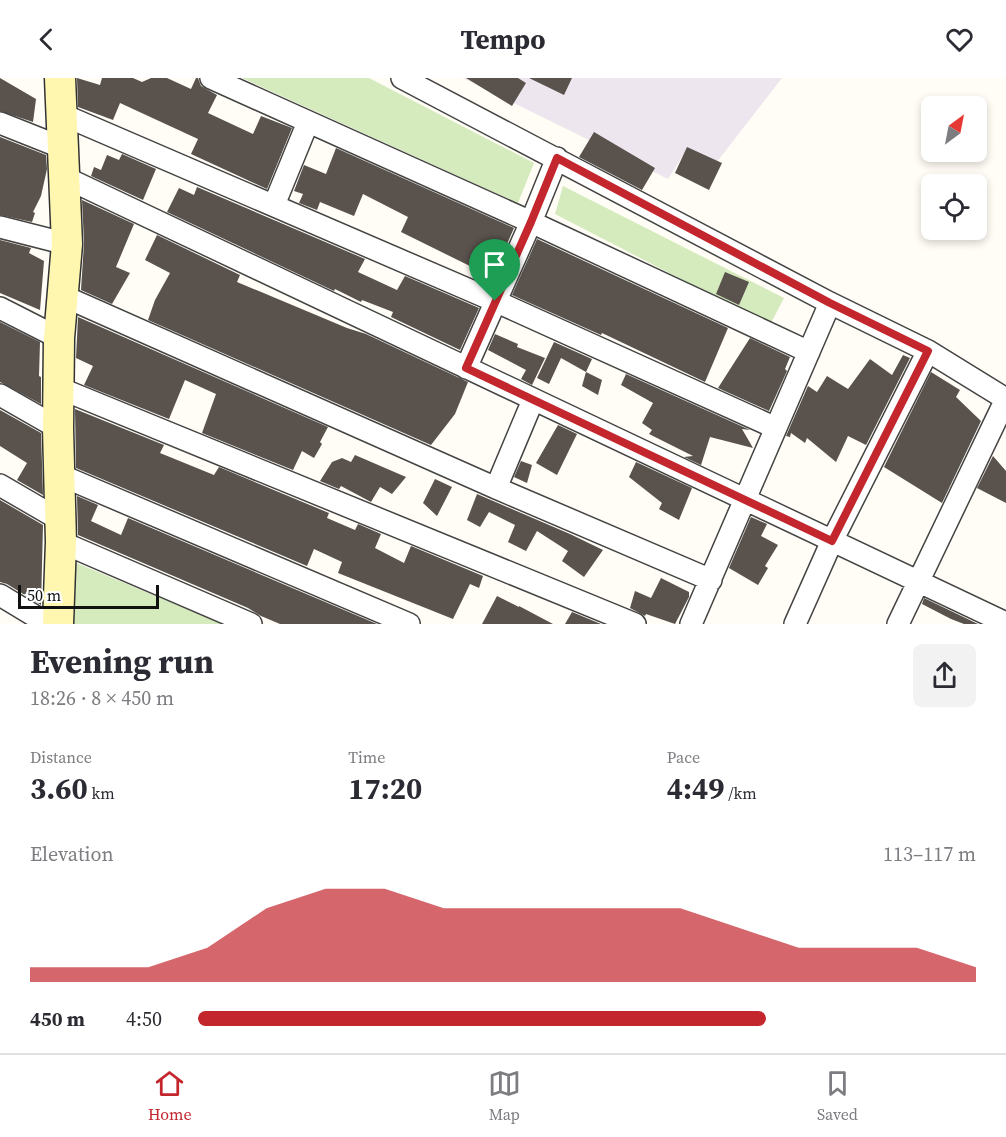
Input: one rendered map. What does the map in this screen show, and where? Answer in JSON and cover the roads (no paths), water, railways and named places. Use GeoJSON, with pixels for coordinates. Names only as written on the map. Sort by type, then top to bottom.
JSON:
{"type":"FeatureCollection","features":[{"type":"Feature","properties":{"kind":"street"},"geometry":{"type":"LineString","coordinates":[[58,624],[61,531],[58,428],[59,338],[67,244],[60,78]]}},
{"type":"Feature","properties":{"kind":"street"},"geometry":{"type":"LineString","coordinates":[[211,78],[531,222],[809,352]]}},
{"type":"Feature","properties":{"kind":"street"},"geometry":{"type":"LineString","coordinates":[[402,78],[830,303],[928,351],[1006,399],[898,624]]}},
{"type":"Feature","properties":{"kind":"street"},"geometry":{"type":"LineString","coordinates":[[61,114],[495,301],[776,428]]}},
{"type":"Feature","properties":{"kind":"street"},"geometry":{"type":"LineString","coordinates":[[274,205],[308,122]]}},
{"type":"Feature","properties":{"kind":"street"},"geometry":{"type":"LineString","coordinates":[[0,123],[63,163],[466,368],[918,582],[1002,619]]}},
{"type":"Feature","properties":{"kind":"street"},"geometry":{"type":"LineString","coordinates":[[466,368],[557,158]]}},
{"type":"Feature","properties":{"kind":"street"},"geometry":{"type":"LineString","coordinates":[[0,227],[67,244]]}},
{"type":"Feature","properties":{"kind":"street"},"geometry":{"type":"LineString","coordinates":[[61,295],[496,488],[711,580]]}},
{"type":"Feature","properties":{"kind":"street"},"geometry":{"type":"LineString","coordinates":[[696,622],[711,580],[830,303]]}},
{"type":"Feature","properties":{"kind":"street"},"geometry":{"type":"LineString","coordinates":[[0,308],[59,338]]}},
{"type":"Feature","properties":{"kind":"street"},"geometry":{"type":"LineString","coordinates":[[795,624],[832,541],[928,351]]}},
{"type":"Feature","properties":{"kind":"street"},"geometry":{"type":"LineString","coordinates":[[58,388],[635,624]]}},
{"type":"Feature","properties":{"kind":"street"},"geometry":{"type":"LineString","coordinates":[[0,395],[58,428]]}},
{"type":"Feature","properties":{"kind":"street"},"geometry":{"type":"LineString","coordinates":[[496,488],[533,400]]}},
{"type":"Feature","properties":{"kind":"street"},"geometry":{"type":"LineString","coordinates":[[60,475],[410,624]]}},
{"type":"Feature","properties":{"kind":"street"},"geometry":{"type":"LineString","coordinates":[[0,485],[61,531],[251,624]]}},
{"type":"Feature","properties":{"kind":"street"},"geometry":{"type":"LineString","coordinates":[[0,596],[48,624]]}}]}
